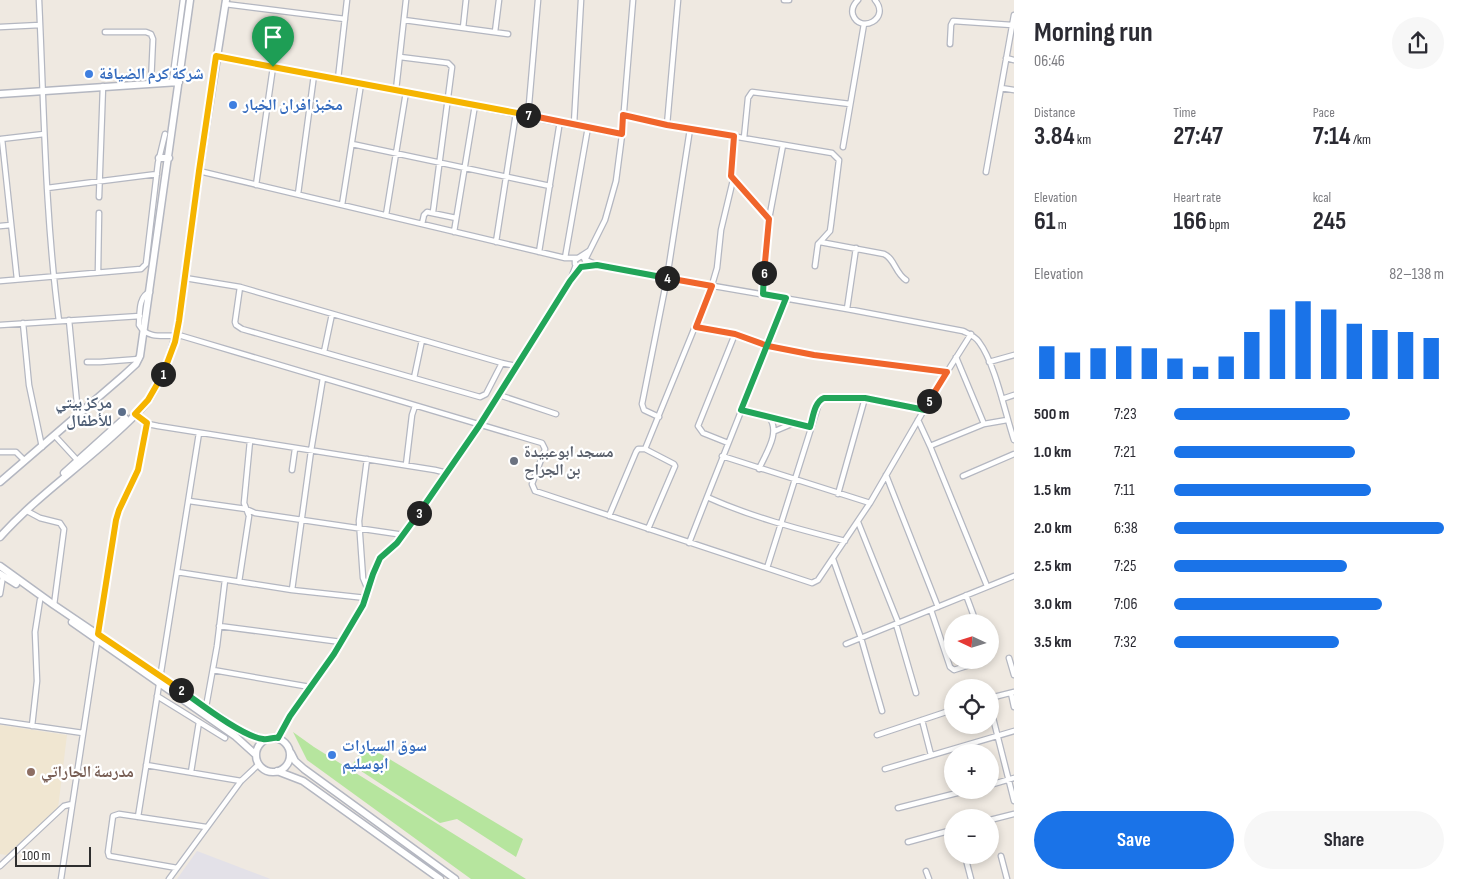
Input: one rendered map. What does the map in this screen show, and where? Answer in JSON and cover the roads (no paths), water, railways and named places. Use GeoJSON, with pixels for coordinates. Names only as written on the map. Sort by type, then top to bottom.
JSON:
{"type":"FeatureCollection","features":[{"type":"Feature","properties":{"kind":"street"},"geometry":{"type":"LineString","coordinates":[[39,0],[47,188],[53,276],[59,321]]}},
{"type":"Feature","properties":{"kind":"street"},"geometry":{"type":"LineString","coordinates":[[0,482],[127,373],[139,358],[145,331],[168,158],[182,0]]}},
{"type":"Feature","properties":{"kind":"street"},"geometry":{"type":"LineString","coordinates":[[176,82],[190,0]]}},
{"type":"Feature","properties":{"kind":"street"},"geometry":{"type":"LineString","coordinates":[[338,79],[346,0]]}},
{"type":"Feature","properties":{"kind":"street"},"geometry":{"type":"LineString","coordinates":[[396,90],[406,0]]}},
{"type":"Feature","properties":{"kind":"street"},"geometry":{"type":"LineString","coordinates":[[463,28],[466,0]]}},
{"type":"Feature","properties":{"kind":"street"},"geometry":{"type":"LineString","coordinates":[[495,32],[499,0]]}},
{"type":"Feature","properties":{"kind":"street"},"geometry":{"type":"LineString","coordinates":[[528,116],[538,0]]}},
{"type":"Feature","properties":{"kind":"street"},"geometry":{"type":"LineString","coordinates":[[574,124],[581,0]]}},
{"type":"Feature","properties":{"kind":"street"},"geometry":{"type":"LineString","coordinates":[[278,738],[286,721],[341,642],[366,598],[380,558],[404,535],[479,426],[570,281],[582,258],[590,250],[605,220],[612,201],[622,134],[633,0]]}},
{"type":"Feature","properties":{"kind":"street"},"geometry":{"type":"LineString","coordinates":[[667,125],[678,0]]}},
{"type":"Feature","properties":{"kind":"street"},"geometry":{"type":"LineString","coordinates":[[784,0],[789,0]]}},
{"type":"Feature","properties":{"kind":"street"},"geometry":{"type":"LineString","coordinates":[[858,0],[854,5],[853,13],[857,20],[864,24],[872,22],[878,16],[879,8],[875,0]]}},
{"type":"Feature","properties":{"kind":"street"},"geometry":{"type":"LineString","coordinates":[[0,537],[135,414],[148,400],[162,375],[176,336],[225,2],[344,19]]}},
{"type":"Feature","properties":{"kind":"street"},"geometry":{"type":"LineString","coordinates":[[986,172],[1014,15]]}},
{"type":"Feature","properties":{"kind":"street"},"geometry":{"type":"LineString","coordinates":[[404,20],[508,34]]}},
{"type":"Feature","properties":{"kind":"street"},"geometry":{"type":"LineString","coordinates":[[950,44],[953,20],[1012,26]]}},
{"type":"Feature","properties":{"kind":"street"},"geometry":{"type":"LineString","coordinates":[[843,147],[864,24]]}},
{"type":"Feature","properties":{"kind":"street"},"geometry":{"type":"LineString","coordinates":[[0,27],[40,25]]}},
{"type":"Feature","properties":{"kind":"street"},"geometry":{"type":"LineString","coordinates":[[105,32],[146,32],[151,34],[153,39],[151,83]]}},
{"type":"Feature","properties":{"kind":"street"},"geometry":{"type":"LineString","coordinates":[[216,56],[622,134]]}},
{"type":"Feature","properties":{"kind":"street"},"geometry":{"type":"LineString","coordinates":[[400,57],[451,65],[453,70],[433,212]]}},
{"type":"Feature","properties":{"kind":"street"},"geometry":{"type":"LineString","coordinates":[[1006,58],[1014,60]]}},
{"type":"Feature","properties":{"kind":"street"},"geometry":{"type":"LineString","coordinates":[[256,185],[273,67]]}},
{"type":"Feature","properties":{"kind":"street"},"geometry":{"type":"LineString","coordinates":[[298,194],[314,75]]}},
{"type":"Feature","properties":{"kind":"street"},"geometry":{"type":"LineString","coordinates":[[0,94],[176,82]]}},
{"type":"Feature","properties":{"kind":"street"},"geometry":{"type":"LineString","coordinates":[[342,205],[361,84]]}},
{"type":"Feature","properties":{"kind":"street"},"geometry":{"type":"LineString","coordinates":[[99,197],[103,86]]}},
{"type":"Feature","properties":{"kind":"street"},"geometry":{"type":"LineString","coordinates":[[1001,88],[1014,90]]}},
{"type":"Feature","properties":{"kind":"street"},"geometry":{"type":"LineString","coordinates":[[386,215],[406,92]]}},
{"type":"Feature","properties":{"kind":"street"},"geometry":{"type":"LineString","coordinates":[[744,138],[748,98],[752,92],[850,104]]}},
{"type":"Feature","properties":{"kind":"street"},"geometry":{"type":"LineString","coordinates":[[454,232],[475,105]]}},
{"type":"Feature","properties":{"kind":"street"},"geometry":{"type":"LineString","coordinates":[[496,242],[516,113]]}},
{"type":"Feature","properties":{"kind":"street"},"geometry":{"type":"LineString","coordinates":[[623,115],[667,125],[832,153],[839,160],[830,231],[816,247],[815,266]]}},
{"type":"Feature","properties":{"kind":"street"},"geometry":{"type":"LineString","coordinates":[[539,252],[560,122]]}},
{"type":"Feature","properties":{"kind":"street"},"geometry":{"type":"LineString","coordinates":[[564,258],[588,127]]}},
{"type":"Feature","properties":{"kind":"street"},"geometry":{"type":"LineString","coordinates":[[659,417],[644,410],[642,404],[667,278],[690,129]]}},
{"type":"Feature","properties":{"kind":"street"},"geometry":{"type":"LineString","coordinates":[[17,279],[1,139],[44,134]]}},
{"type":"Feature","properties":{"kind":"street"},"geometry":{"type":"LineString","coordinates":[[0,281],[141,269],[146,266],[159,158],[165,134]]}},
{"type":"Feature","properties":{"kind":"street"},"geometry":{"type":"LineString","coordinates":[[734,136],[730,172],[733,180],[769,219]]}},
{"type":"Feature","properties":{"kind":"street"},"geometry":{"type":"LineString","coordinates":[[352,144],[550,186]]}},
{"type":"Feature","properties":{"kind":"street"},"geometry":{"type":"LineString","coordinates":[[763,294],[769,219],[783,145]]}},
{"type":"Feature","properties":{"kind":"street"},"geometry":{"type":"LineString","coordinates":[[159,158],[168,158]]}},
{"type":"Feature","properties":{"kind":"street"},"geometry":{"type":"LineString","coordinates":[[199,171],[564,258],[582,258],[597,265]]}},
{"type":"Feature","properties":{"kind":"street"},"geometry":{"type":"LineString","coordinates":[[47,188],[157,174]]}},
{"type":"Feature","properties":{"kind":"street"},"geometry":{"type":"LineString","coordinates":[[645,449],[712,286],[717,268],[721,230],[733,180]]}},
{"type":"Feature","properties":{"kind":"street"},"geometry":{"type":"LineString","coordinates":[[422,224],[427,212],[456,218]]}},
{"type":"Feature","properties":{"kind":"street"},"geometry":{"type":"LineString","coordinates":[[98,272],[100,213]]}},
{"type":"Feature","properties":{"kind":"street"},"geometry":{"type":"LineString","coordinates":[[0,226],[11,225]]}},
{"type":"Feature","properties":{"kind":"street"},"geometry":{"type":"LineString","coordinates":[[820,242],[888,256],[897,271],[906,280]]}},
{"type":"Feature","properties":{"kind":"street"},"geometry":{"type":"LineString","coordinates":[[846,309],[856,248]]}},
{"type":"Feature","properties":{"kind":"street"},"geometry":{"type":"LineString","coordinates":[[564,258],[579,266],[597,265],[846,309],[971,334],[978,341],[989,362],[1014,438]]}},
{"type":"Feature","properties":{"kind":"street"},"geometry":{"type":"LineString","coordinates":[[579,266],[582,258]]}},
{"type":"Feature","properties":{"kind":"street"},"geometry":{"type":"LineString","coordinates":[[185,278],[240,287],[516,366]]}},
{"type":"Feature","properties":{"kind":"street"},"geometry":{"type":"LineString","coordinates":[[240,287],[235,318],[236,325],[239,328],[482,397],[486,394],[502,362]]}},
{"type":"Feature","properties":{"kind":"street"},"geometry":{"type":"LineString","coordinates":[[150,292],[142,297],[139,326],[145,331],[159,337],[176,336],[544,445],[545,451],[532,484],[534,491],[809,582],[815,582],[858,522],[971,334]]}},
{"type":"Feature","properties":{"kind":"street"},"geometry":{"type":"LineString","coordinates":[[689,543],[786,298]]}},
{"type":"Feature","properties":{"kind":"street"},"geometry":{"type":"LineString","coordinates":[[324,352],[332,314]]}},
{"type":"Feature","properties":{"kind":"street"},"geometry":{"type":"LineString","coordinates":[[0,326],[140,316]]}},
{"type":"Feature","properties":{"kind":"street"},"geometry":{"type":"LineString","coordinates":[[68,320],[78,414]]}},
{"type":"Feature","properties":{"kind":"street"},"geometry":{"type":"LineString","coordinates":[[23,324],[29,385],[42,447]]}},
{"type":"Feature","properties":{"kind":"street"},"geometry":{"type":"LineString","coordinates":[[696,327],[735,334],[768,346],[814,355],[947,372]]}},
{"type":"Feature","properties":{"kind":"street"},"geometry":{"type":"LineString","coordinates":[[728,443],[701,432],[698,424],[735,334]]}},
{"type":"Feature","properties":{"kind":"street"},"geometry":{"type":"LineString","coordinates":[[414,378],[422,340]]}},
{"type":"Feature","properties":{"kind":"street"},"geometry":{"type":"LineString","coordinates":[[989,362],[1014,355]]}},
{"type":"Feature","properties":{"kind":"street"},"geometry":{"type":"LineString","coordinates":[[956,357],[984,424]]}},
{"type":"Feature","properties":{"kind":"street"},"geometry":{"type":"LineString","coordinates":[[88,362],[139,358]]}},
{"type":"Feature","properties":{"kind":"street"},"geometry":{"type":"LineString","coordinates":[[292,590],[323,378]]}},
{"type":"Feature","properties":{"kind":"street"},"geometry":{"type":"LineString","coordinates":[[0,531],[152,393]]}},
{"type":"Feature","properties":{"kind":"street"},"geometry":{"type":"LineString","coordinates":[[499,395],[556,414]]}},
{"type":"Feature","properties":{"kind":"street"},"geometry":{"type":"LineString","coordinates":[[1002,399],[1014,396]]}},
{"type":"Feature","properties":{"kind":"street"},"geometry":{"type":"LineString","coordinates":[[767,568],[820,400],[824,398],[865,398],[925,410]]}},
{"type":"Feature","properties":{"kind":"street"},"geometry":{"type":"LineString","coordinates":[[838,494],[865,398]]}},
{"type":"Feature","properties":{"kind":"street"},"geometry":{"type":"LineString","coordinates":[[406,465],[412,415],[415,406]]}},
{"type":"Feature","properties":{"kind":"street"},"geometry":{"type":"LineString","coordinates":[[741,410],[810,427]]}},
{"type":"Feature","properties":{"kind":"street"},"geometry":{"type":"LineString","coordinates":[[135,414],[147,423],[158,426],[447,473]]}},
{"type":"Feature","properties":{"kind":"street"},"geometry":{"type":"LineString","coordinates":[[759,469],[775,431],[769,417]]}},
{"type":"Feature","properties":{"kind":"street"},"geometry":{"type":"LineString","coordinates":[[918,420],[987,586]]}},
{"type":"Feature","properties":{"kind":"street"},"geometry":{"type":"LineString","coordinates":[[930,446],[984,424],[1007,420]]}},
{"type":"Feature","properties":{"kind":"street"},"geometry":{"type":"LineString","coordinates":[[61,879],[116,520],[138,470],[147,423]]}},
{"type":"Feature","properties":{"kind":"street"},"geometry":{"type":"LineString","coordinates":[[775,431],[794,423]]}},
{"type":"Feature","properties":{"kind":"street"},"geometry":{"type":"LineString","coordinates":[[138,817],[199,433]]}},
{"type":"Feature","properties":{"kind":"street"},"geometry":{"type":"LineString","coordinates":[[54,436],[78,461]]}},
{"type":"Feature","properties":{"kind":"street"},"geometry":{"type":"LineString","coordinates":[[239,582],[249,516],[244,503],[250,441]]}},
{"type":"Feature","properties":{"kind":"street"},"geometry":{"type":"LineString","coordinates":[[292,470],[295,448]]}},
{"type":"Feature","properties":{"kind":"street"},"geometry":{"type":"LineString","coordinates":[[609,516],[636,452],[638,449],[645,449],[675,466],[648,529]]}},
{"type":"Feature","properties":{"kind":"street"},"geometry":{"type":"LineString","coordinates":[[0,452],[16,452],[25,461]]}},
{"type":"Feature","properties":{"kind":"street"},"geometry":{"type":"LineString","coordinates":[[963,476],[1014,454]]}},
{"type":"Feature","properties":{"kind":"street"},"geometry":{"type":"LineString","coordinates":[[722,456],[870,503]]}},
{"type":"Feature","properties":{"kind":"street"},"geometry":{"type":"LineString","coordinates":[[367,459],[359,509],[359,528],[364,582],[368,590]]}},
{"type":"Feature","properties":{"kind":"street"},"geometry":{"type":"LineString","coordinates":[[886,475],[938,606]]}},
{"type":"Feature","properties":{"kind":"street"},"geometry":{"type":"LineString","coordinates":[[707,497],[781,525],[845,541]]}},
{"type":"Feature","properties":{"kind":"street"},"geometry":{"type":"LineString","coordinates":[[189,502],[246,509],[257,513],[404,535]]}},
{"type":"Feature","properties":{"kind":"street"},"geometry":{"type":"LineString","coordinates":[[27,512],[40,518],[60,523],[64,529],[54,606]]}},
{"type":"Feature","properties":{"kind":"street"},"geometry":{"type":"LineString","coordinates":[[858,522],[897,623],[916,693]]}},
{"type":"Feature","properties":{"kind":"street"},"geometry":{"type":"LineString","coordinates":[[833,559],[882,711]]}},
{"type":"Feature","properties":{"kind":"street"},"geometry":{"type":"LineString","coordinates":[[0,566],[160,680],[234,736],[256,755],[259,764],[265,770],[303,781],[440,879]]}},
{"type":"Feature","properties":{"kind":"street"},"geometry":{"type":"LineString","coordinates":[[177,572],[292,590],[366,598]]}},
{"type":"Feature","properties":{"kind":"street"},"geometry":{"type":"LineString","coordinates":[[0,592],[1,575],[98,637]]}},
{"type":"Feature","properties":{"kind":"street"},"geometry":{"type":"LineString","coordinates":[[846,644],[1014,576]]}},
{"type":"Feature","properties":{"kind":"street"},"geometry":{"type":"LineString","coordinates":[[206,707],[225,580]]}},
{"type":"Feature","properties":{"kind":"street"},"geometry":{"type":"LineString","coordinates":[[966,595],[973,614]]}},
{"type":"Feature","properties":{"kind":"street"},"geometry":{"type":"LineString","coordinates":[[32,726],[37,681],[35,632],[40,600]]}},
{"type":"Feature","properties":{"kind":"street"},"geometry":{"type":"LineString","coordinates":[[930,610],[944,650]]}},
{"type":"Feature","properties":{"kind":"street"},"geometry":{"type":"LineString","coordinates":[[219,626],[341,642]]}},
{"type":"Feature","properties":{"kind":"street"},"geometry":{"type":"LineString","coordinates":[[1009,658],[1014,675]]}},
{"type":"Feature","properties":{"kind":"street"},"geometry":{"type":"LineString","coordinates":[[213,670],[310,687]]}},
{"type":"Feature","properties":{"kind":"street"},"geometry":{"type":"LineString","coordinates":[[160,680],[240,730],[264,740]]}},
{"type":"Feature","properties":{"kind":"street"},"geometry":{"type":"LineString","coordinates":[[999,696],[1012,692],[1014,707]]}},
{"type":"Feature","properties":{"kind":"street"},"geometry":{"type":"LineString","coordinates":[[157,696],[225,738]]}},
{"type":"Feature","properties":{"kind":"street"},"geometry":{"type":"LineString","coordinates":[[877,735],[944,713]]}},
{"type":"Feature","properties":{"kind":"street"},"geometry":{"type":"LineString","coordinates":[[922,720],[931,755]]}},
{"type":"Feature","properties":{"kind":"street"},"geometry":{"type":"LineString","coordinates":[[0,721],[83,733]]}},
{"type":"Feature","properties":{"kind":"street"},"geometry":{"type":"LineString","coordinates":[[191,772],[199,722]]}},
{"type":"Feature","properties":{"kind":"street"},"geometry":{"type":"LineString","coordinates":[[885,769],[1014,731]]}},
{"type":"Feature","properties":{"kind":"street"},"geometry":{"type":"LineString","coordinates":[[998,736],[1011,779],[1014,801]]}},
{"type":"Feature","properties":{"kind":"street"},"geometry":{"type":"LineString","coordinates":[[256,755],[258,748],[264,740],[278,738],[287,744],[295,761],[304,769],[456,879]]}},
{"type":"Feature","properties":{"kind":"street"},"geometry":{"type":"LineString","coordinates":[[277,772],[289,763],[291,753]]}},
{"type":"Feature","properties":{"kind":"street"},"geometry":{"type":"LineString","coordinates":[[169,879],[241,780],[259,764]]}},
{"type":"Feature","properties":{"kind":"street"},"geometry":{"type":"LineString","coordinates":[[146,765],[241,780]]}},
{"type":"Feature","properties":{"kind":"street"},"geometry":{"type":"LineString","coordinates":[[898,808],[944,796]]}},
{"type":"Feature","properties":{"kind":"street"},"geometry":{"type":"LineString","coordinates":[[0,866],[3,861],[64,806],[72,804]]}},
{"type":"Feature","properties":{"kind":"street"},"geometry":{"type":"LineString","coordinates":[[177,868],[109,856],[113,816],[117,814],[206,827]]}},
{"type":"Feature","properties":{"kind":"street"},"geometry":{"type":"LineString","coordinates":[[999,818],[1014,814]]}},
{"type":"Feature","properties":{"kind":"street"},"geometry":{"type":"LineString","coordinates":[[908,842],[944,832]]}},
{"type":"Feature","properties":{"kind":"street"},"geometry":{"type":"LineString","coordinates":[[1001,856],[1007,879]]}},
{"type":"Feature","properties":{"kind":"street"},"geometry":{"type":"LineString","coordinates":[[967,864],[971,879]]}},
{"type":"Feature","properties":{"kind":"street"},"geometry":{"type":"LineString","coordinates":[[926,871],[929,879]]}},
{"type":"Feature","properties":{"kind":"place","name":"شركة كرم الضيافة"},"geometry":{"type":"Point","coordinates":[89,74]}},
{"type":"Feature","properties":{"kind":"place","name":"مخبز افران الخبار"},"geometry":{"type":"Point","coordinates":[233,105]}},
{"type":"Feature","properties":{"kind":"place","name":"مركز بيتي للأطفال"},"geometry":{"type":"Point","coordinates":[122,412]}},
{"type":"Feature","properties":{"kind":"place","name":"مسجد ابوعبيدة بن الجراح"},"geometry":{"type":"Point","coordinates":[514,461]}},
{"type":"Feature","properties":{"kind":"place","name":"سوق السيارات ابوسليم"},"geometry":{"type":"Point","coordinates":[332,755]}},
{"type":"Feature","properties":{"kind":"place","name":"مدرسة الحاراتي"},"geometry":{"type":"Point","coordinates":[31,772]}}]}
